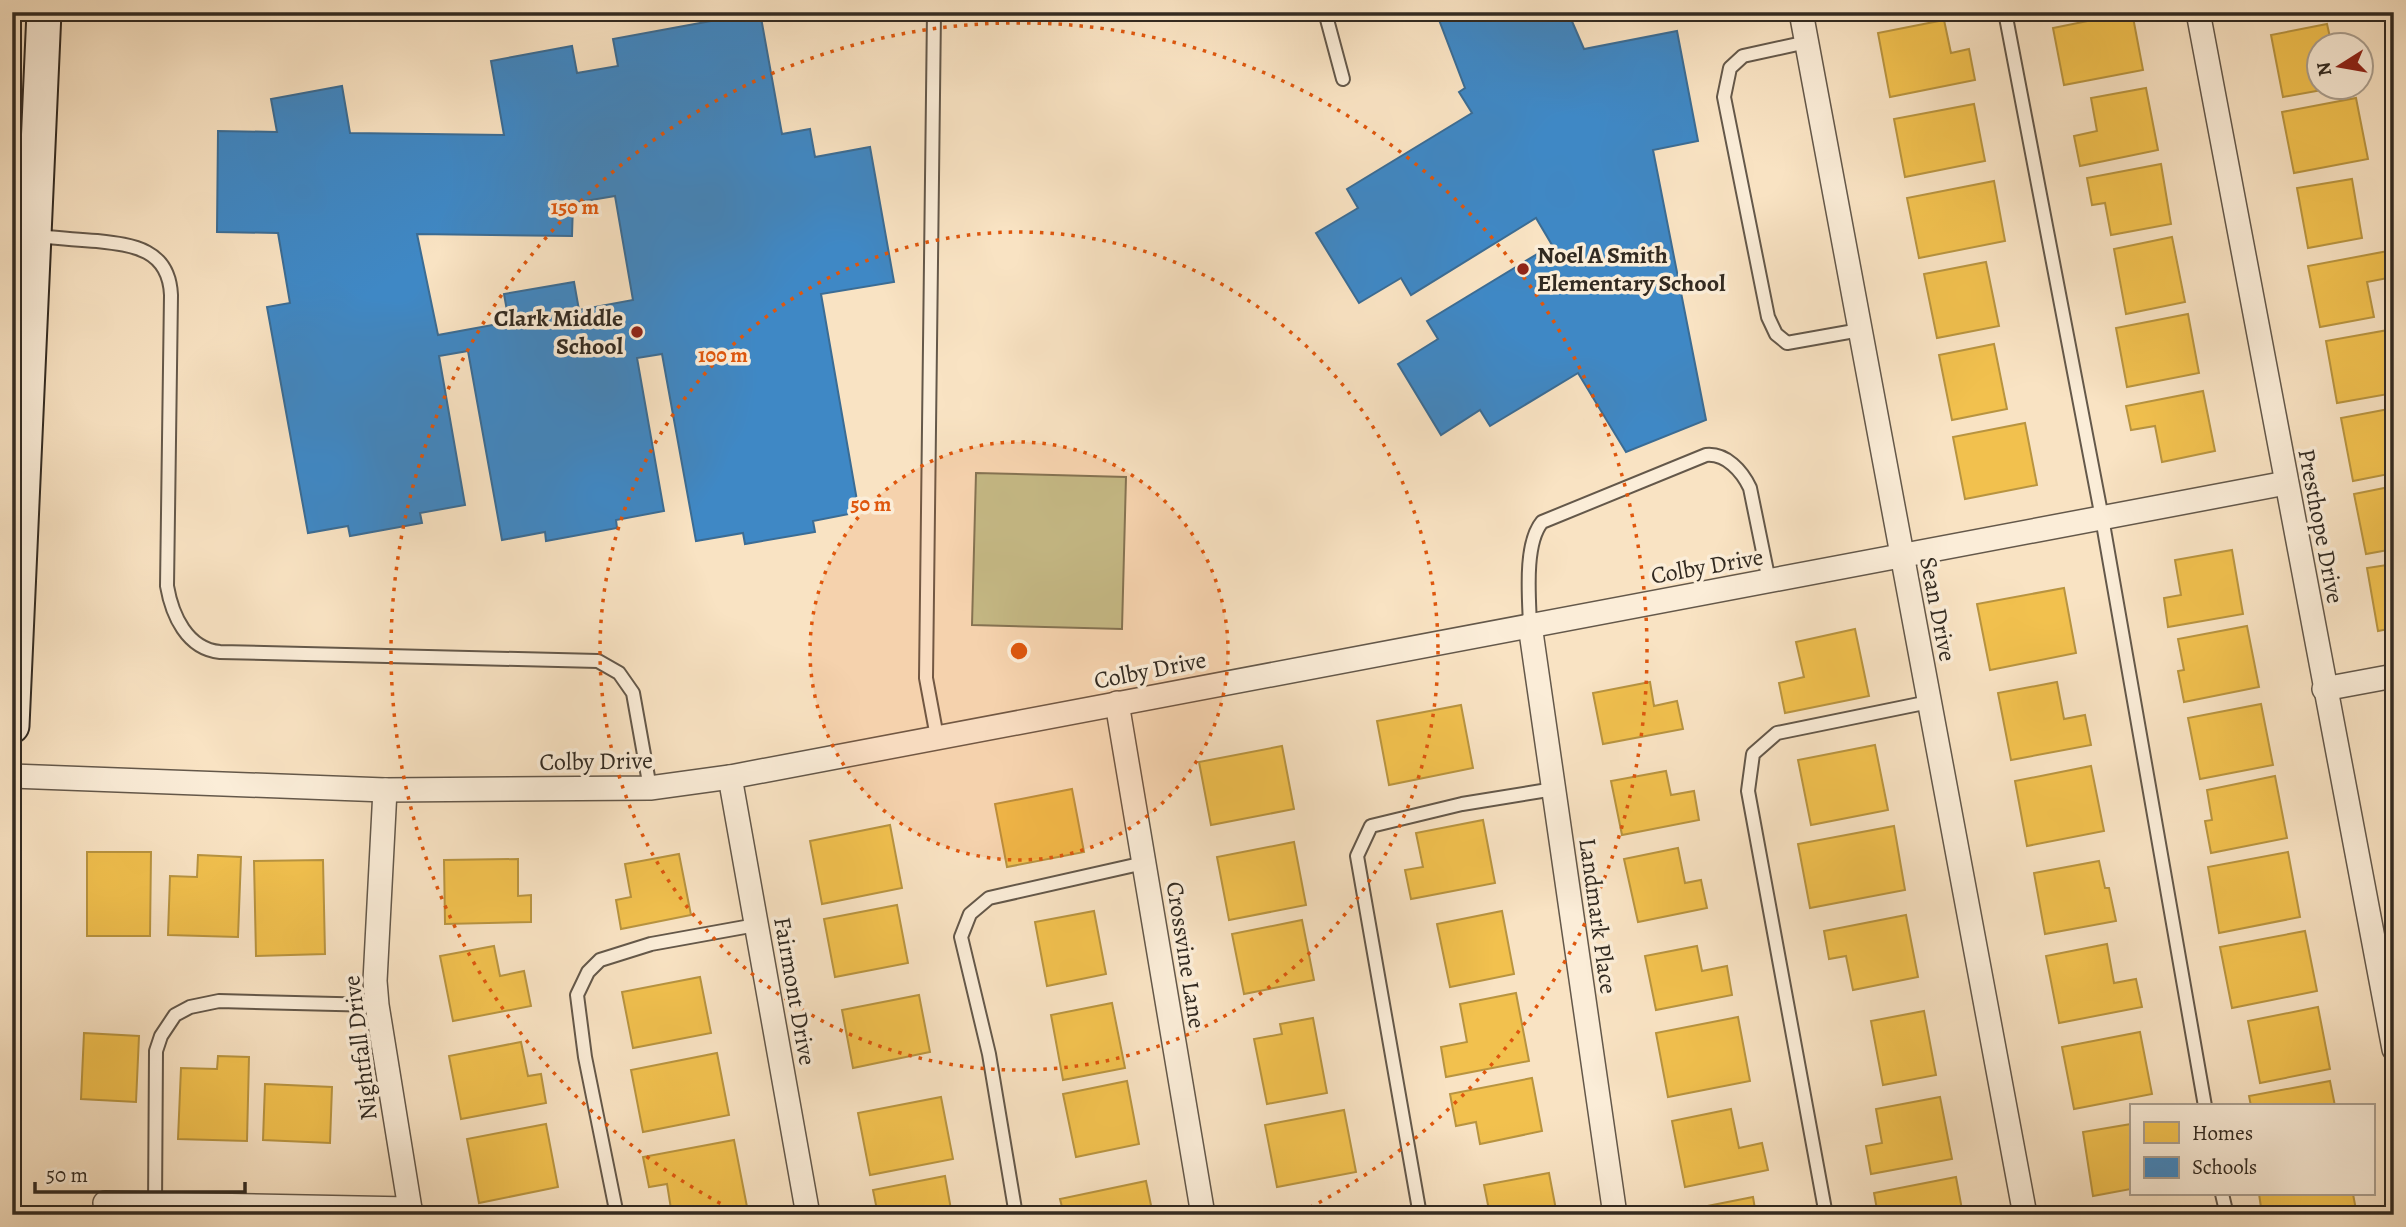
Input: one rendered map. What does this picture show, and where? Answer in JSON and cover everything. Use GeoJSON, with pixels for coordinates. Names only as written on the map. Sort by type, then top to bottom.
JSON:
{"type":"FeatureCollection","features":[{"type":"Feature","properties":{"kind":"main road"},"geometry":{"type":"LineString","coordinates":[[12,726],[44,12]]}},
{"type":"Feature","properties":{"kind":"street","name":"Sean Drive"},"geometry":{"type":"LineString","coordinates":[[1801,12],[2025,1215]]}},
{"type":"Feature","properties":{"kind":"street","name":"Presthope Drive"},"geometry":{"type":"LineString","coordinates":[[2198,12],[2324,690],[2394,1049]]}},
{"type":"Feature","properties":{"kind":"street","name":"Colby Drive"},"geometry":{"type":"LineString","coordinates":[[12,776],[385,790],[650,788],[730,777],[2286,483]]}},
{"type":"Feature","properties":{"kind":"street","name":"Landmark Place"},"geometry":{"type":"LineString","coordinates":[[1530,625],[1615,1215]]}},
{"type":"Feature","properties":{"kind":"street"},"geometry":{"type":"LineString","coordinates":[[2324,690],[2394,676]]}},
{"type":"Feature","properties":{"kind":"street","name":"Crossvine Lane"},"geometry":{"type":"LineString","coordinates":[[1118,703],[1203,1215]]}},
{"type":"Feature","properties":{"kind":"street","name":"Fairmont Drive"},"geometry":{"type":"LineString","coordinates":[[730,777],[808,1215]]}},
{"type":"Feature","properties":{"kind":"street","name":"Nightfall Drive"},"geometry":{"type":"LineString","coordinates":[[385,790],[375,981],[410,1212]]}},
{"type":"Feature","properties":{"kind":"street"},"geometry":{"type":"LineString","coordinates":[[106,1203],[155,1209],[410,1212]]}},
{"type":"Feature","properties":{"kind":"lane"},"geometry":{"type":"LineString","coordinates":[[934,12],[926,678],[937,737]]}},
{"type":"Feature","properties":{"kind":"lane"},"geometry":{"type":"LineString","coordinates":[[1325,12],[1343,79]]}},
{"type":"Feature","properties":{"kind":"lane"},"geometry":{"type":"LineString","coordinates":[[2005,12],[2102,518],[2205,1104]]}},
{"type":"Feature","properties":{"kind":"lane"},"geometry":{"type":"LineString","coordinates":[[1807,42],[1743,56],[1730,68],[1724,97],[1768,317],[1776,334],[1787,343],[1860,330]]}},
{"type":"Feature","properties":{"kind":"lane"},"geometry":{"type":"LineString","coordinates":[[34,236],[134,246],[157,259],[168,276],[171,295],[167,586],[174,614],[195,642],[208,651],[219,652],[597,661],[619,673],[633,693],[650,788]]}},
{"type":"Feature","properties":{"kind":"lane"},"geometry":{"type":"LineString","coordinates":[[1530,625],[1532,541],[1542,522],[1706,455],[1718,456],[1745,476],[1750,488],[1769,581]]}},
{"type":"Feature","properties":{"kind":"lane"},"geometry":{"type":"LineString","coordinates":[[1826,1215],[1748,791],[1753,754],[1777,733],[1929,702]]}},
{"type":"Feature","properties":{"kind":"lane"},"geometry":{"type":"LineString","coordinates":[[1420,1215],[1357,856],[1371,826],[1462,804],[1554,789]]}},
{"type":"Feature","properties":{"kind":"lane"},"geometry":{"type":"LineString","coordinates":[[1017,1215],[989,1054],[961,937],[970,914],[989,898],[1144,863]]}},
{"type":"Feature","properties":{"kind":"lane"},"geometry":{"type":"LineString","coordinates":[[617,1215],[577,995],[588,972],[600,960],[651,944],[756,925]]}},
{"type":"Feature","properties":{"kind":"lane"},"geometry":{"type":"LineString","coordinates":[[155,1209],[156,1051],[161,1036],[175,1015],[190,1007],[219,1001],[377,1005]]}},
{"type":"Feature","properties":{"kind":"lane"},"geometry":{"type":"LineString","coordinates":[[2222,1196],[2227,1215]]}},
{"type":"Feature","properties":{"kind":"green space"},"geometry":{"type":"Polygon","coordinates":[[[976,473],[1126,477],[1122,629],[972,625],[976,473]]]}},
{"type":"Feature","properties":{"kind":"building: Homes"},"geometry":{"type":"Polygon","coordinates":[[[2132,12],[2143,70],[2064,85],[2053,28],[2132,12]]]}},
{"type":"Feature","properties":{"kind":"building: Homes"},"geometry":{"type":"Polygon","coordinates":[[[2264,12],[2302,12],[2265,19],[2264,12]]]}},
{"type":"Feature","properties":{"kind":"building: Homes"},"geometry":{"type":"Polygon","coordinates":[[[1944,20],[1951,53],[1969,49],[1975,80],[1890,97],[1878,33],[1944,20]]]}},
{"type":"Feature","properties":{"kind":"building: Homes"},"geometry":{"type":"Polygon","coordinates":[[[2327,24],[2329,32],[2304,32],[2304,93],[2283,97],[2271,35],[2327,24]]]}},
{"type":"Feature","properties":{"kind":"building: Homes"},"geometry":{"type":"Polygon","coordinates":[[[2146,88],[2158,150],[2080,166],[2074,136],[2097,131],[2091,98],[2146,88]]]}},
{"type":"Feature","properties":{"kind":"building: Homes"},"geometry":{"type":"Polygon","coordinates":[[[2335,102],[2357,102],[2368,159],[2294,173],[2282,112],[2335,102]]]}},
{"type":"Feature","properties":{"kind":"building: Homes"},"geometry":{"type":"Polygon","coordinates":[[[1974,104],[1985,161],[1905,177],[1894,119],[1974,104]]]}},
{"type":"Feature","properties":{"kind":"building: Homes"},"geometry":{"type":"Polygon","coordinates":[[[2161,164],[2171,224],[2111,235],[2105,203],[2092,205],[2087,178],[2161,164]]]}},
{"type":"Feature","properties":{"kind":"building: Homes"},"geometry":{"type":"Polygon","coordinates":[[[2352,179],[2362,238],[2308,248],[2297,188],[2352,179]]]}},
{"type":"Feature","properties":{"kind":"building: Homes"},"geometry":{"type":"Polygon","coordinates":[[[1994,181],[2005,241],[1919,258],[1907,198],[1994,181]]]}},
{"type":"Feature","properties":{"kind":"building: Homes"},"geometry":{"type":"Polygon","coordinates":[[[2172,237],[2185,302],[2126,314],[2114,249],[2172,237]]]}},
{"type":"Feature","properties":{"kind":"building: Homes"},"geometry":{"type":"Polygon","coordinates":[[[2388,251],[2393,277],[2367,282],[2374,317],[2320,327],[2308,266],[2388,251]]]}},
{"type":"Feature","properties":{"kind":"building: Homes"},"geometry":{"type":"Polygon","coordinates":[[[1986,262],[1999,326],[1937,338],[1924,274],[1986,262]]]}},
{"type":"Feature","properties":{"kind":"building: Homes"},"geometry":{"type":"Polygon","coordinates":[[[2188,314],[2199,373],[2127,387],[2116,328],[2188,314]]]}},
{"type":"Feature","properties":{"kind":"building: Homes"},"geometry":{"type":"Polygon","coordinates":[[[2388,330],[2394,362],[2394,393],[2337,403],[2326,341],[2388,330]]]}},
{"type":"Feature","properties":{"kind":"building: Homes"},"geometry":{"type":"Polygon","coordinates":[[[1994,344],[2007,409],[1952,420],[1939,355],[1994,344]]]}},
{"type":"Feature","properties":{"kind":"building: Homes"},"geometry":{"type":"Polygon","coordinates":[[[2203,391],[2215,451],[2162,462],[2155,426],[2131,430],[2126,406],[2203,391]]]}},
{"type":"Feature","properties":{"kind":"building: Homes"},"geometry":{"type":"Polygon","coordinates":[[[2394,408],[2394,473],[2353,481],[2341,418],[2394,408]]]}},
{"type":"Feature","properties":{"kind":"building: Homes"},"geometry":{"type":"Polygon","coordinates":[[[2025,423],[2037,485],[1965,499],[1953,437],[2025,423]]]}},
{"type":"Feature","properties":{"kind":"building: Homes"},"geometry":{"type":"Polygon","coordinates":[[[2394,486],[2394,549],[2366,554],[2354,494],[2394,486]]]}},
{"type":"Feature","properties":{"kind":"building: Homes"},"geometry":{"type":"Polygon","coordinates":[[[2232,550],[2243,614],[2168,627],[2164,598],[2181,595],[2175,560],[2232,550]]]}},
{"type":"Feature","properties":{"kind":"building: Homes"},"geometry":{"type":"Polygon","coordinates":[[[2394,564],[2394,628],[2378,631],[2367,568],[2394,564]]]}},
{"type":"Feature","properties":{"kind":"building: Homes"},"geometry":{"type":"Polygon","coordinates":[[[2064,588],[2076,653],[1990,670],[1977,604],[2064,588]]]}},
{"type":"Feature","properties":{"kind":"building: Homes"},"geometry":{"type":"Polygon","coordinates":[[[2247,626],[2259,687],[2184,702],[2178,671],[2184,670],[2178,639],[2247,626]]]}},
{"type":"Feature","properties":{"kind":"building: Homes"},"geometry":{"type":"Polygon","coordinates":[[[1855,629],[1869,696],[1785,713],[1779,683],[1804,677],[1796,642],[1855,629]]]}},
{"type":"Feature","properties":{"kind":"building: Homes"},"geometry":{"type":"Polygon","coordinates":[[[1650,682],[1654,706],[1677,701],[1683,729],[1603,744],[1593,693],[1650,682]]]}},
{"type":"Feature","properties":{"kind":"building: Homes"},"geometry":{"type":"Polygon","coordinates":[[[2057,682],[2064,719],[2085,715],[2091,745],[2011,760],[1998,693],[2057,682]]]}},
{"type":"Feature","properties":{"kind":"building: Homes"},"geometry":{"type":"Polygon","coordinates":[[[2261,704],[2273,765],[2200,779],[2188,718],[2261,704]]]}},
{"type":"Feature","properties":{"kind":"building: Homes"},"geometry":{"type":"Polygon","coordinates":[[[1461,705],[1473,768],[1389,785],[1377,721],[1461,705]]]}},
{"type":"Feature","properties":{"kind":"building: Homes"},"geometry":{"type":"Polygon","coordinates":[[[1875,745],[1888,810],[1811,825],[1798,760],[1875,745]]]}},
{"type":"Feature","properties":{"kind":"building: Homes"},"geometry":{"type":"Polygon","coordinates":[[[1282,746],[1294,809],[1211,825],[1199,762],[1282,746]]]}},
{"type":"Feature","properties":{"kind":"building: Homes"},"geometry":{"type":"Polygon","coordinates":[[[2091,766],[2104,831],[2027,846],[2015,781],[2091,766]]]}},
{"type":"Feature","properties":{"kind":"building: Homes"},"geometry":{"type":"Polygon","coordinates":[[[1666,771],[1671,795],[1694,791],[1699,820],[1622,835],[1611,781],[1666,771]]]}},
{"type":"Feature","properties":{"kind":"building: Homes"},"geometry":{"type":"Polygon","coordinates":[[[2275,776],[2287,838],[2211,853],[2205,821],[2212,820],[2207,790],[2275,776]]]}},
{"type":"Feature","properties":{"kind":"building: Homes"},"geometry":{"type":"Polygon","coordinates":[[[1072,789],[1084,852],[1007,867],[995,804],[1072,789]]]}},
{"type":"Feature","properties":{"kind":"building: Homes"},"geometry":{"type":"Polygon","coordinates":[[[1483,820],[1495,883],[1411,899],[1405,870],[1423,867],[1416,833],[1483,820]]]}},
{"type":"Feature","properties":{"kind":"building: Homes"},"geometry":{"type":"Polygon","coordinates":[[[890,825],[902,888],[822,904],[810,841],[890,825]]]}},
{"type":"Feature","properties":{"kind":"building: Homes"},"geometry":{"type":"Polygon","coordinates":[[[1894,826],[1905,890],[1810,908],[1798,844],[1894,826]]]}},
{"type":"Feature","properties":{"kind":"building: Homes"},"geometry":{"type":"Polygon","coordinates":[[[1294,842],[1306,905],[1229,920],[1217,857],[1294,842]]]}},
{"type":"Feature","properties":{"kind":"building: Homes"},"geometry":{"type":"Polygon","coordinates":[[[1678,848],[1685,883],[1701,880],[1707,908],[1638,922],[1624,859],[1678,848]]]}},
{"type":"Feature","properties":{"kind":"building: Homes"},"geometry":{"type":"Polygon","coordinates":[[[87,852],[151,852],[150,936],[87,936],[87,852]]]}},
{"type":"Feature","properties":{"kind":"building: Homes"},"geometry":{"type":"Polygon","coordinates":[[[2288,852],[2300,917],[2219,933],[2208,867],[2288,852]]]}},
{"type":"Feature","properties":{"kind":"building: Homes"},"geometry":{"type":"Polygon","coordinates":[[[679,854],[691,915],[621,929],[616,900],[631,897],[625,864],[679,854]]]}},
{"type":"Feature","properties":{"kind":"building: Homes"},"geometry":{"type":"Polygon","coordinates":[[[198,855],[241,857],[238,937],[168,935],[170,876],[197,877],[198,855]]]}},
{"type":"Feature","properties":{"kind":"building: Homes"},"geometry":{"type":"Polygon","coordinates":[[[518,859],[518,896],[531,895],[531,922],[445,924],[444,860],[518,859]]]}},
{"type":"Feature","properties":{"kind":"building: Homes"},"geometry":{"type":"Polygon","coordinates":[[[323,860],[325,954],[256,956],[254,861],[323,860]]]}},
{"type":"Feature","properties":{"kind":"building: Homes"},"geometry":{"type":"Polygon","coordinates":[[[2099,861],[2105,888],[2109,888],[2116,921],[2045,934],[2034,873],[2099,861]]]}},
{"type":"Feature","properties":{"kind":"building: Homes"},"geometry":{"type":"Polygon","coordinates":[[[897,905],[908,963],[835,977],[824,919],[897,905]]]}},
{"type":"Feature","properties":{"kind":"building: Homes"},"geometry":{"type":"Polygon","coordinates":[[[1094,911],[1106,974],[1047,986],[1035,922],[1094,911]]]}},
{"type":"Feature","properties":{"kind":"building: Homes"},"geometry":{"type":"Polygon","coordinates":[[[1502,911],[1514,974],[1450,987],[1437,924],[1502,911]]]}},
{"type":"Feature","properties":{"kind":"building: Homes"},"geometry":{"type":"Polygon","coordinates":[[[1906,915],[1918,977],[1853,990],[1846,956],[1829,959],[1824,931],[1906,915]]]}},
{"type":"Feature","properties":{"kind":"building: Homes"},"geometry":{"type":"Polygon","coordinates":[[[1302,920],[1314,980],[1244,994],[1232,934],[1302,920]]]}},
{"type":"Feature","properties":{"kind":"building: Homes"},"geometry":{"type":"Polygon","coordinates":[[[2305,931],[2317,991],[2232,1008],[2220,947],[2305,931]]]}},
{"type":"Feature","properties":{"kind":"building: Homes"},"geometry":{"type":"Polygon","coordinates":[[[2107,944],[2114,983],[2136,979],[2142,1007],[2059,1023],[2046,956],[2107,944]]]}},
{"type":"Feature","properties":{"kind":"building: Homes"},"geometry":{"type":"Polygon","coordinates":[[[494,946],[500,976],[524,971],[531,1006],[453,1021],[440,956],[494,946]]]}},
{"type":"Feature","properties":{"kind":"building: Homes"},"geometry":{"type":"Polygon","coordinates":[[[1697,946],[1702,971],[1727,966],[1732,995],[1656,1010],[1645,956],[1697,946]]]}},
{"type":"Feature","properties":{"kind":"building: Homes"},"geometry":{"type":"Polygon","coordinates":[[[700,977],[711,1033],[633,1048],[622,992],[700,977]]]}},
{"type":"Feature","properties":{"kind":"building: Homes"},"geometry":{"type":"Polygon","coordinates":[[[1516,993],[1529,1061],[1446,1077],[1441,1047],[1467,1042],[1460,1004],[1516,993]]]}},
{"type":"Feature","properties":{"kind":"building: Homes"},"geometry":{"type":"Polygon","coordinates":[[[919,995],[930,1052],[853,1068],[842,1010],[919,995]]]}},
{"type":"Feature","properties":{"kind":"building: Homes"},"geometry":{"type":"Polygon","coordinates":[[[1112,1003],[1125,1068],[1063,1080],[1051,1015],[1112,1003]]]}},
{"type":"Feature","properties":{"kind":"building: Homes"},"geometry":{"type":"Polygon","coordinates":[[[2318,1007],[2330,1069],[2260,1083],[2248,1021],[2318,1007]]]}},
{"type":"Feature","properties":{"kind":"building: Homes"},"geometry":{"type":"Polygon","coordinates":[[[1924,1011],[1936,1075],[1883,1085],[1871,1021],[1924,1011]]]}},
{"type":"Feature","properties":{"kind":"building: Homes"},"geometry":{"type":"Polygon","coordinates":[[[1738,1017],[1750,1081],[1668,1097],[1656,1033],[1738,1017]]]}},
{"type":"Feature","properties":{"kind":"building: Homes"},"geometry":{"type":"Polygon","coordinates":[[[1313,1018],[1327,1093],[1267,1104],[1254,1039],[1282,1034],[1280,1024],[1313,1018]]]}},
{"type":"Feature","properties":{"kind":"building: Homes"},"geometry":{"type":"Polygon","coordinates":[[[2140,1032],[2152,1094],[2074,1109],[2062,1047],[2140,1032]]]}},
{"type":"Feature","properties":{"kind":"building: Homes"},"geometry":{"type":"Polygon","coordinates":[[[84,1033],[139,1036],[136,1102],[81,1099],[84,1033]]]}},
{"type":"Feature","properties":{"kind":"building: Homes"},"geometry":{"type":"Polygon","coordinates":[[[521,1042],[528,1076],[541,1074],[546,1103],[461,1119],[449,1056],[521,1042]]]}},
{"type":"Feature","properties":{"kind":"building: Homes"},"geometry":{"type":"Polygon","coordinates":[[[717,1053],[729,1115],[643,1132],[631,1070],[717,1053]]]}},
{"type":"Feature","properties":{"kind":"building: Homes"},"geometry":{"type":"Polygon","coordinates":[[[218,1056],[249,1057],[247,1141],[178,1139],[181,1068],[217,1069],[218,1056]]]}},
{"type":"Feature","properties":{"kind":"building: Homes"},"geometry":{"type":"Polygon","coordinates":[[[1532,1078],[1542,1131],[1480,1144],[1476,1122],[1456,1126],[1450,1094],[1532,1078]]]}},
{"type":"Feature","properties":{"kind":"building: Homes"},"geometry":{"type":"Polygon","coordinates":[[[1127,1081],[1139,1144],[1076,1157],[1063,1094],[1127,1081]]]}},
{"type":"Feature","properties":{"kind":"building: Homes"},"geometry":{"type":"Polygon","coordinates":[[[2330,1081],[2335,1104],[2251,1104],[2249,1096],[2330,1081]]]}},
{"type":"Feature","properties":{"kind":"building: Homes"},"geometry":{"type":"Polygon","coordinates":[[[265,1084],[332,1087],[330,1143],[263,1140],[265,1084]]]}},
{"type":"Feature","properties":{"kind":"building: Homes"},"geometry":{"type":"Polygon","coordinates":[[[941,1097],[953,1159],[870,1175],[858,1113],[941,1097]]]}},
{"type":"Feature","properties":{"kind":"building: Homes"},"geometry":{"type":"Polygon","coordinates":[[[1940,1097],[1952,1159],[1871,1174],[1866,1146],[1882,1143],[1876,1109],[1940,1097]]]}},
{"type":"Feature","properties":{"kind":"building: Homes"},"geometry":{"type":"Polygon","coordinates":[[[1731,1109],[1739,1148],[1762,1143],[1768,1170],[1685,1187],[1672,1121],[1731,1109]]]}},
{"type":"Feature","properties":{"kind":"building: Homes"},"geometry":{"type":"Polygon","coordinates":[[[1344,1110],[1356,1172],[1277,1187],[1265,1125],[1344,1110]]]}},
{"type":"Feature","properties":{"kind":"building: Homes"},"geometry":{"type":"Polygon","coordinates":[[[546,1124],[558,1187],[479,1203],[467,1139],[546,1124]]]}},
{"type":"Feature","properties":{"kind":"building: Homes"},"geometry":{"type":"Polygon","coordinates":[[[2130,1124],[2130,1189],[2093,1196],[2083,1132],[2130,1124]]]}},
{"type":"Feature","properties":{"kind":"building: Homes"},"geometry":{"type":"Polygon","coordinates":[[[734,1140],[748,1212],[732,1215],[672,1215],[667,1184],[649,1187],[643,1157],[734,1140]]]}},
{"type":"Feature","properties":{"kind":"building: Homes"},"geometry":{"type":"Polygon","coordinates":[[[1549,1173],[1557,1215],[1490,1215],[1484,1185],[1549,1173]]]}},
{"type":"Feature","properties":{"kind":"building: Homes"},"geometry":{"type":"Polygon","coordinates":[[[945,1176],[952,1215],[878,1215],[873,1190],[945,1176]]]}},
{"type":"Feature","properties":{"kind":"building: Homes"},"geometry":{"type":"Polygon","coordinates":[[[1956,1177],[1963,1215],[1878,1215],[1874,1193],[1956,1177]]]}},
{"type":"Feature","properties":{"kind":"building: Homes"},"geometry":{"type":"Polygon","coordinates":[[[1146,1181],[1153,1215],[1064,1215],[1060,1199],[1146,1181]]]}},
{"type":"Feature","properties":{"kind":"building: Homes"},"geometry":{"type":"Polygon","coordinates":[[[2259,1196],[2353,1196],[2357,1215],[2297,1215],[2295,1208],[2262,1214],[2259,1196]]]}},
{"type":"Feature","properties":{"kind":"building: Homes"},"geometry":{"type":"Polygon","coordinates":[[[1753,1197],[1756,1215],[1688,1215],[1687,1210],[1753,1197]]]}},
{"type":"Feature","properties":{"kind":"building: Homes"},"geometry":{"type":"Polygon","coordinates":[[[571,1207],[573,1215],[533,1215],[571,1207]]]}},
{"type":"Feature","properties":{"kind":"building: Homes"},"geometry":{"type":"Polygon","coordinates":[[[2156,1208],[2158,1215],[2124,1215],[2156,1208]]]}},
{"type":"Feature","properties":{"kind":"building: Schools"},"geometry":{"type":"Polygon","coordinates":[[[760,12],[782,134],[810,129],[815,157],[870,147],[894,282],[821,294],[859,512],[813,521],[815,532],[745,544],[743,533],[696,541],[662,354],[637,358],[664,511],[616,520],[617,528],[546,541],[545,532],[502,540],[468,351],[439,356],[465,505],[420,513],[422,523],[350,536],[348,526],[308,533],[267,307],[290,303],[278,233],[217,232],[218,131],[277,132],[271,99],[342,86],[350,133],[504,135],[491,61],[572,46],[577,73],[618,66],[613,39],[760,12]],[[615,196],[573,203],[572,236],[417,234],[438,335],[509,322],[504,294],[574,282],[579,310],[633,300],[615,196]]]}},
{"type":"Feature","properties":{"kind":"building: Schools"},"geometry":{"type":"Polygon","coordinates":[[[1436,12],[1568,12],[1584,49],[1677,31],[1698,141],[1653,150],[1706,420],[1626,452],[1578,373],[1490,426],[1480,410],[1441,435],[1398,364],[1438,339],[1427,321],[1552,245],[1536,218],[1411,295],[1401,278],[1359,303],[1316,233],[1358,208],[1347,189],[1472,113],[1459,92],[1465,88],[1436,12]]]}},
{"type":"Feature","properties":{"kind":"place","name":"Noel A Smith Elementary School"},"geometry":{"type":"Point","coordinates":[1523,269]}},
{"type":"Feature","properties":{"kind":"place","name":"Clark Middle School"},"geometry":{"type":"Point","coordinates":[637,332]}}]}
